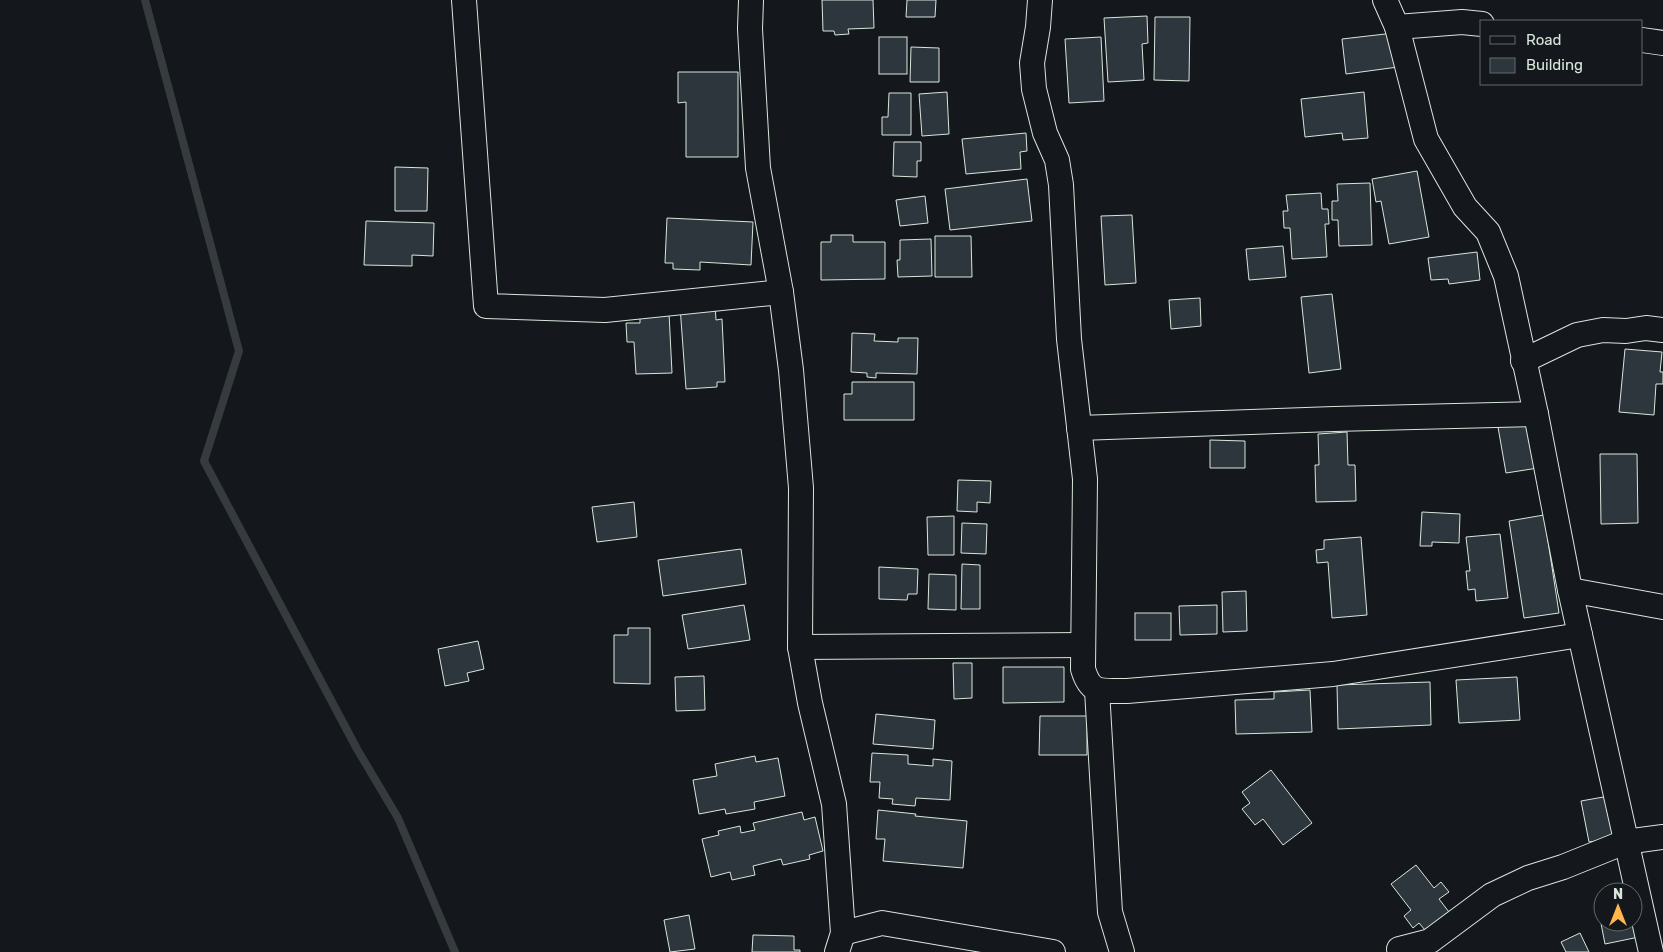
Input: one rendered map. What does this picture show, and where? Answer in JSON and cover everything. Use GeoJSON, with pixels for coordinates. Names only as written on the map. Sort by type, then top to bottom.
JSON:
{"type":"FeatureCollection","features":[{"type":"Feature","properties":{"kind":"street"},"geometry":{"type":"LineString","coordinates":[[464,0],[486,306],[605,310],[781,292]]}},
{"type":"Feature","properties":{"kind":"street"},"geometry":{"type":"LineString","coordinates":[[752,0],[750,29],[758,168],[781,292],[791,370],[801,488],[800,647],[810,704],[834,804],[840,943],[882,923],[1053,952]]}},
{"type":"Feature","properties":{"kind":"street"},"geometry":{"type":"LineString","coordinates":[[1040,0],[1032,63],[1034,89],[1045,134],[1057,160],[1061,185],[1069,338],[1085,479],[1083,669],[1087,682],[1097,690],[1127,691],[1333,674],[1580,635]]}},
{"type":"Feature","properties":{"kind":"street"},"geometry":{"type":"LineString","coordinates":[[1385,0],[1397,27],[1426,139],[1465,207],[1488,232],[1506,276],[1536,414],[1570,590],[1651,952]]}},
{"type":"Feature","properties":{"kind":"street"},"geometry":{"type":"LineString","coordinates":[[1397,27],[1462,22],[1480,24]]}},
{"type":"Feature","properties":{"kind":"street"},"geometry":{"type":"LineString","coordinates":[[1643,40],[1663,43]]}},
{"type":"Feature","properties":{"kind":"street"},"geometry":{"type":"LineString","coordinates":[[1523,361],[1578,336],[1603,330],[1626,331],[1646,328],[1663,330]]}},
{"type":"Feature","properties":{"kind":"street"},"geometry":{"type":"LineString","coordinates":[[1079,428],[1536,414]]}},
{"type":"Feature","properties":{"kind":"street"},"geometry":{"type":"LineString","coordinates":[[1570,590],[1663,607]]}},
{"type":"Feature","properties":{"kind":"street"},"geometry":{"type":"LineString","coordinates":[[800,647],[1083,645]]}},
{"type":"Feature","properties":{"kind":"street"},"geometry":{"type":"LineString","coordinates":[[1097,690],[1110,912],[1122,952]]}},
{"type":"Feature","properties":{"kind":"street"},"geometry":{"type":"LineString","coordinates":[[1399,949],[1430,941],[1492,895],[1528,878],[1563,867],[1625,842],[1663,837]]}},
{"type":"Feature","properties":{"kind":"building"},"geometry":{"type":"Polygon","coordinates":[[[822,0],[873,0],[874,28],[848,29],[849,34],[835,35],[834,31],[823,31],[822,0]]]}},
{"type":"Feature","properties":{"kind":"building"},"geometry":{"type":"Polygon","coordinates":[[[907,0],[936,0],[935,17],[906,17],[907,0]]]}},
{"type":"Feature","properties":{"kind":"building"},"geometry":{"type":"Polygon","coordinates":[[[1147,16],[1148,43],[1142,44],[1144,80],[1108,82],[1104,18],[1147,16]]]}},
{"type":"Feature","properties":{"kind":"building"},"geometry":{"type":"Polygon","coordinates":[[[1155,17],[1190,17],[1189,81],[1154,80],[1155,17]]]}},
{"type":"Feature","properties":{"kind":"building"},"geometry":{"type":"Polygon","coordinates":[[[1394,33],[1398,67],[1346,74],[1342,39],[1394,33]]]}},
{"type":"Feature","properties":{"kind":"building"},"geometry":{"type":"Polygon","coordinates":[[[879,37],[907,37],[907,74],[879,74],[879,37]]]}},
{"type":"Feature","properties":{"kind":"building"},"geometry":{"type":"Polygon","coordinates":[[[1101,37],[1104,101],[1069,103],[1065,39],[1101,37]]]}},
{"type":"Feature","properties":{"kind":"building"},"geometry":{"type":"Polygon","coordinates":[[[911,47],[939,48],[939,82],[910,82],[911,47]]]}},
{"type":"Feature","properties":{"kind":"building"},"geometry":{"type":"Polygon","coordinates":[[[678,72],[738,72],[738,157],[686,157],[686,102],[678,103],[678,72]]]}},
{"type":"Feature","properties":{"kind":"building"},"geometry":{"type":"Polygon","coordinates":[[[947,92],[949,134],[922,136],[919,94],[947,92]]]}},
{"type":"Feature","properties":{"kind":"building"},"geometry":{"type":"Polygon","coordinates":[[[1364,92],[1368,138],[1343,140],[1342,133],[1305,137],[1301,99],[1364,92]]]}},
{"type":"Feature","properties":{"kind":"building"},"geometry":{"type":"Polygon","coordinates":[[[889,93],[911,93],[911,135],[882,135],[882,117],[888,117],[889,93]]]}},
{"type":"Feature","properties":{"kind":"building"},"geometry":{"type":"Polygon","coordinates":[[[1026,133],[1027,151],[1020,152],[1021,169],[966,174],[962,139],[1026,133]]]}},
{"type":"Feature","properties":{"kind":"building"},"geometry":{"type":"Polygon","coordinates":[[[894,142],[921,142],[921,161],[917,161],[917,177],[893,176],[894,142]]]}},
{"type":"Feature","properties":{"kind":"building"},"geometry":{"type":"Polygon","coordinates":[[[395,167],[428,168],[427,211],[395,211],[395,167]]]}},
{"type":"Feature","properties":{"kind":"building"},"geometry":{"type":"Polygon","coordinates":[[[1417,171],[1429,237],[1389,244],[1381,201],[1376,202],[1372,179],[1417,171]]]}},
{"type":"Feature","properties":{"kind":"building"},"geometry":{"type":"Polygon","coordinates":[[[1027,179],[1032,221],[950,230],[945,189],[1027,179]]]}},
{"type":"Feature","properties":{"kind":"building"},"geometry":{"type":"Polygon","coordinates":[[[1370,183],[1372,245],[1339,246],[1338,220],[1332,220],[1332,201],[1338,201],[1337,184],[1370,183]]]}},
{"type":"Feature","properties":{"kind":"building"},"geometry":{"type":"Polygon","coordinates":[[[1321,193],[1322,209],[1328,209],[1329,224],[1325,224],[1327,257],[1292,259],[1290,228],[1284,228],[1283,211],[1288,211],[1286,195],[1321,193]]]}},
{"type":"Feature","properties":{"kind":"building"},"geometry":{"type":"Polygon","coordinates":[[[925,196],[928,223],[900,226],[896,200],[925,196]]]}},
{"type":"Feature","properties":{"kind":"building"},"geometry":{"type":"Polygon","coordinates":[[[1132,215],[1136,283],[1105,285],[1101,216],[1132,215]]]}},
{"type":"Feature","properties":{"kind":"building"},"geometry":{"type":"Polygon","coordinates":[[[667,218],[753,222],[751,265],[700,262],[700,270],[673,269],[673,263],[665,263],[667,218]]]}},
{"type":"Feature","properties":{"kind":"building"},"geometry":{"type":"Polygon","coordinates":[[[366,221],[434,223],[433,256],[412,255],[412,266],[364,265],[366,221]]]}},
{"type":"Feature","properties":{"kind":"building"},"geometry":{"type":"Polygon","coordinates":[[[831,235],[853,235],[853,242],[885,242],[885,279],[821,280],[821,242],[831,242],[831,235]]]}},
{"type":"Feature","properties":{"kind":"building"},"geometry":{"type":"Polygon","coordinates":[[[935,236],[971,236],[972,277],[935,277],[935,236]]]}},
{"type":"Feature","properties":{"kind":"building"},"geometry":{"type":"Polygon","coordinates":[[[931,239],[932,276],[898,277],[897,260],[900,260],[900,240],[931,239]]]}},
{"type":"Feature","properties":{"kind":"building"},"geometry":{"type":"Polygon","coordinates":[[[1283,246],[1286,277],[1249,280],[1246,249],[1283,246]]]}},
{"type":"Feature","properties":{"kind":"building"},"geometry":{"type":"Polygon","coordinates":[[[1477,252],[1480,280],[1449,284],[1448,279],[1431,280],[1428,258],[1477,252]]]}},
{"type":"Feature","properties":{"kind":"building"},"geometry":{"type":"Polygon","coordinates":[[[1332,294],[1341,369],[1309,373],[1301,297],[1332,294]]]}},
{"type":"Feature","properties":{"kind":"building"},"geometry":{"type":"Polygon","coordinates":[[[1200,298],[1201,326],[1171,329],[1169,300],[1200,298]]]}},
{"type":"Feature","properties":{"kind":"building"},"geometry":{"type":"Polygon","coordinates":[[[715,304],[716,320],[722,319],[725,382],[717,382],[717,387],[686,389],[680,306],[715,304]]]}},
{"type":"Feature","properties":{"kind":"building"},"geometry":{"type":"Polygon","coordinates":[[[669,313],[672,373],[636,374],[634,342],[627,342],[626,323],[640,323],[640,314],[669,313]]]}},
{"type":"Feature","properties":{"kind":"building"},"geometry":{"type":"Polygon","coordinates":[[[852,333],[875,334],[874,341],[898,342],[898,338],[918,338],[917,374],[876,373],[876,378],[867,377],[867,373],[851,372],[852,333]]]}},
{"type":"Feature","properties":{"kind":"building"},"geometry":{"type":"Polygon","coordinates":[[[1625,349],[1662,352],[1660,372],[1663,372],[1663,384],[1656,384],[1654,415],[1619,412],[1625,349]]]}},
{"type":"Feature","properties":{"kind":"building"},"geometry":{"type":"Polygon","coordinates":[[[852,382],[914,382],[914,420],[844,420],[844,394],[852,394],[852,382]]]}},
{"type":"Feature","properties":{"kind":"building"},"geometry":{"type":"Polygon","coordinates":[[[1530,422],[1538,468],[1506,473],[1498,427],[1530,422]]]}},
{"type":"Feature","properties":{"kind":"building"},"geometry":{"type":"Polygon","coordinates":[[[1347,432],[1348,465],[1355,465],[1356,501],[1316,502],[1315,465],[1319,465],[1318,434],[1347,432]]]}},
{"type":"Feature","properties":{"kind":"building"},"geometry":{"type":"Polygon","coordinates":[[[1210,440],[1245,441],[1245,468],[1210,468],[1210,440]]]}},
{"type":"Feature","properties":{"kind":"building"},"geometry":{"type":"Polygon","coordinates":[[[1600,454],[1637,454],[1638,523],[1601,524],[1600,454]]]}},
{"type":"Feature","properties":{"kind":"building"},"geometry":{"type":"Polygon","coordinates":[[[958,480],[991,481],[990,503],[977,502],[977,512],[957,511],[958,480]]]}},
{"type":"Feature","properties":{"kind":"building"},"geometry":{"type":"Polygon","coordinates":[[[634,502],[637,537],[597,542],[592,507],[634,502]]]}},
{"type":"Feature","properties":{"kind":"building"},"geometry":{"type":"Polygon","coordinates":[[[1422,512],[1460,514],[1459,543],[1432,542],[1432,546],[1420,546],[1422,512]]]}},
{"type":"Feature","properties":{"kind":"building"},"geometry":{"type":"Polygon","coordinates":[[[1544,515],[1559,613],[1524,618],[1509,521],[1544,515]]]}},
{"type":"Feature","properties":{"kind":"building"},"geometry":{"type":"Polygon","coordinates":[[[954,516],[954,555],[928,555],[927,517],[954,516]]]}},
{"type":"Feature","properties":{"kind":"building"},"geometry":{"type":"Polygon","coordinates":[[[962,523],[987,524],[986,554],[961,553],[962,523]]]}},
{"type":"Feature","properties":{"kind":"building"},"geometry":{"type":"Polygon","coordinates":[[[1500,534],[1508,598],[1476,601],[1475,589],[1468,590],[1466,571],[1470,571],[1466,537],[1500,534]]]}},
{"type":"Feature","properties":{"kind":"building"},"geometry":{"type":"Polygon","coordinates":[[[1361,537],[1367,615],[1332,618],[1328,562],[1317,563],[1316,550],[1324,549],[1324,540],[1361,537]]]}},
{"type":"Feature","properties":{"kind":"building"},"geometry":{"type":"Polygon","coordinates":[[[741,549],[746,584],[663,596],[658,560],[741,549]]]}},
{"type":"Feature","properties":{"kind":"building"},"geometry":{"type":"Polygon","coordinates":[[[962,564],[980,565],[980,609],[961,609],[962,564]]]}},
{"type":"Feature","properties":{"kind":"building"},"geometry":{"type":"Polygon","coordinates":[[[879,567],[918,569],[917,594],[908,594],[907,600],[879,599],[879,567]]]}},
{"type":"Feature","properties":{"kind":"building"},"geometry":{"type":"Polygon","coordinates":[[[929,574],[956,575],[956,610],[928,609],[929,574]]]}},
{"type":"Feature","properties":{"kind":"building"},"geometry":{"type":"Polygon","coordinates":[[[1246,591],[1247,631],[1223,632],[1222,592],[1246,591]]]}},
{"type":"Feature","properties":{"kind":"building"},"geometry":{"type":"Polygon","coordinates":[[[744,605],[750,640],[688,649],[682,615],[744,605]]]}},
{"type":"Feature","properties":{"kind":"building"},"geometry":{"type":"Polygon","coordinates":[[[1217,605],[1217,634],[1180,635],[1179,606],[1217,605]]]}},
{"type":"Feature","properties":{"kind":"building"},"geometry":{"type":"Polygon","coordinates":[[[1135,613],[1171,613],[1171,640],[1135,640],[1135,613]]]}},
{"type":"Feature","properties":{"kind":"building"},"geometry":{"type":"Polygon","coordinates":[[[628,628],[650,628],[650,684],[614,683],[614,635],[628,635],[628,628]]]}},
{"type":"Feature","properties":{"kind":"building"},"geometry":{"type":"Polygon","coordinates":[[[478,641],[484,669],[467,673],[469,681],[445,686],[438,649],[478,641]]]}},
{"type":"Feature","properties":{"kind":"building"},"geometry":{"type":"Polygon","coordinates":[[[953,663],[972,663],[972,698],[954,699],[953,663]]]}},
{"type":"Feature","properties":{"kind":"building"},"geometry":{"type":"Polygon","coordinates":[[[1003,667],[1064,667],[1064,702],[1003,703],[1003,667]]]}},
{"type":"Feature","properties":{"kind":"building"},"geometry":{"type":"Polygon","coordinates":[[[704,676],[705,710],[676,711],[675,677],[704,676]]]}},
{"type":"Feature","properties":{"kind":"building"},"geometry":{"type":"Polygon","coordinates":[[[1517,677],[1520,720],[1459,723],[1456,680],[1517,677]]]}},
{"type":"Feature","properties":{"kind":"building"},"geometry":{"type":"Polygon","coordinates":[[[1430,682],[1431,725],[1338,729],[1337,685],[1430,682]]]}},
{"type":"Feature","properties":{"kind":"building"},"geometry":{"type":"Polygon","coordinates":[[[1310,690],[1312,732],[1236,734],[1235,700],[1274,699],[1274,692],[1310,690]]]}},
{"type":"Feature","properties":{"kind":"building"},"geometry":{"type":"Polygon","coordinates":[[[876,714],[935,720],[933,749],[873,744],[876,714]]]}},
{"type":"Feature","properties":{"kind":"building"},"geometry":{"type":"Polygon","coordinates":[[[1040,716],[1087,716],[1087,755],[1039,755],[1040,716]]]}},
{"type":"Feature","properties":{"kind":"building"},"geometry":{"type":"Polygon","coordinates":[[[872,753],[908,755],[908,764],[933,766],[933,759],[952,761],[950,800],[916,798],[915,806],[892,804],[893,799],[879,798],[880,782],[870,782],[872,753]]]}},
{"type":"Feature","properties":{"kind":"building"},"geometry":{"type":"Polygon","coordinates":[[[755,756],[756,762],[778,758],[785,796],[754,802],[755,809],[726,814],[725,809],[699,814],[693,780],[717,776],[715,764],[755,756]]]}},
{"type":"Feature","properties":{"kind":"building"},"geometry":{"type":"Polygon","coordinates":[[[1271,770],[1312,823],[1283,845],[1263,819],[1255,825],[1242,809],[1250,803],[1242,792],[1271,770]]]}},
{"type":"Feature","properties":{"kind":"building"},"geometry":{"type":"Polygon","coordinates":[[[1609,796],[1616,838],[1589,842],[1581,801],[1609,796]]]}},
{"type":"Feature","properties":{"kind":"building"},"geometry":{"type":"Polygon","coordinates":[[[878,810],[967,821],[963,868],[883,861],[885,839],[876,839],[878,810]]]}},
{"type":"Feature","properties":{"kind":"building"},"geometry":{"type":"Polygon","coordinates":[[[802,812],[804,820],[815,817],[823,851],[809,855],[810,859],[783,865],[781,859],[753,866],[755,875],[732,880],[730,872],[711,877],[702,839],[719,835],[718,831],[740,826],[741,833],[755,830],[753,823],[802,812]]]}},
{"type":"Feature","properties":{"kind":"building"},"geometry":{"type":"Polygon","coordinates":[[[1416,865],[1434,888],[1441,882],[1449,892],[1439,899],[1449,912],[1425,930],[1419,923],[1413,928],[1404,916],[1411,910],[1391,884],[1416,865]]]}},
{"type":"Feature","properties":{"kind":"building"},"geometry":{"type":"Polygon","coordinates":[[[689,915],[695,949],[670,952],[664,920],[689,915]]]}},
{"type":"Feature","properties":{"kind":"building"},"geometry":{"type":"Polygon","coordinates":[[[1603,932],[1637,932],[1639,937],[1605,944],[1603,932]]]}},
{"type":"Feature","properties":{"kind":"building"},"geometry":{"type":"Polygon","coordinates":[[[1580,933],[1589,952],[1566,952],[1561,942],[1580,933]]]}},
{"type":"Feature","properties":{"kind":"building"},"geometry":{"type":"Polygon","coordinates":[[[753,935],[794,936],[794,950],[800,950],[800,952],[752,952],[753,935]]]}},
{"type":"Feature","properties":{"kind":"waterway"},"geometry":{"type":"LineString","coordinates":[[145,0],[239,351],[204,461],[357,749],[398,818],[455,952]]}}]}
